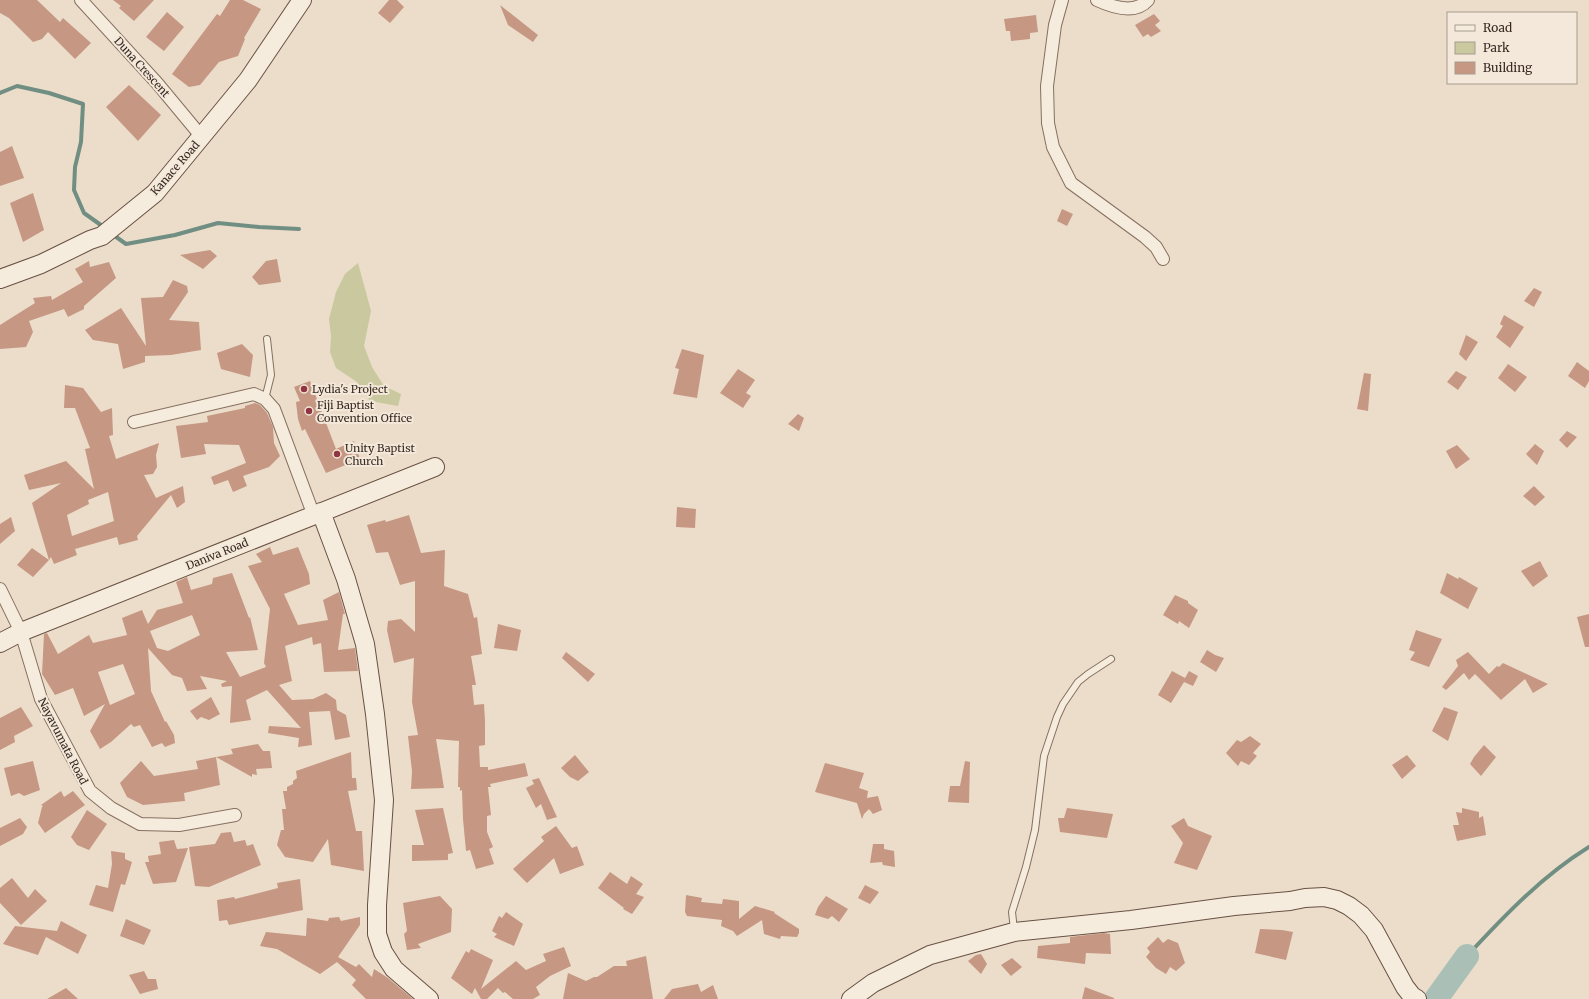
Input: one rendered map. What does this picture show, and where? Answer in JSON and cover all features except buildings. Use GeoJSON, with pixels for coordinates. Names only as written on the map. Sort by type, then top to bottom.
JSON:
{"type":"FeatureCollection","features":[{"type":"Feature","properties":{"kind":"street","name":"Duna Crescent"},"geometry":{"type":"LineString","coordinates":[[81,0],[157,83],[202,136]]}},
{"type":"Feature","properties":{"kind":"street","name":"Kanace Road"},"geometry":{"type":"LineString","coordinates":[[0,279],[41,264],[109,231],[155,193],[248,80],[302,0]]}},
{"type":"Feature","properties":{"kind":"street"},"geometry":{"type":"LineString","coordinates":[[1062,0],[1055,25],[1047,86],[1048,123],[1053,147],[1071,183],[1078,190],[1145,237],[1156,247],[1163,260]]}},
{"type":"Feature","properties":{"kind":"street"},"geometry":{"type":"LineString","coordinates":[[1097,0],[1109,5],[1132,9],[1145,4],[1148,0]]}},
{"type":"Feature","properties":{"kind":"street"},"geometry":{"type":"LineString","coordinates":[[134,422],[254,394],[265,399],[274,409],[317,514],[346,579],[366,644],[384,800],[377,905],[377,934],[382,952],[394,969],[429,999]]}},
{"type":"Feature","properties":{"kind":"street","name":"Daniva Road"},"geometry":{"type":"LineString","coordinates":[[0,643],[21,632],[435,467]]}},
{"type":"Feature","properties":{"kind":"street","name":"Nayavumata Road"},"geometry":{"type":"LineString","coordinates":[[0,589],[21,632],[40,700],[90,791],[111,808],[140,824],[178,825],[235,815]]}},
{"type":"Feature","properties":{"kind":"street"},"geometry":{"type":"LineString","coordinates":[[851,999],[872,983],[930,955],[1014,932],[1131,920],[1234,906],[1324,897],[1337,900],[1361,914],[1374,930],[1401,981],[1415,997]]}},
{"type":"Feature","properties":{"kind":"lane"},"geometry":{"type":"LineString","coordinates":[[265,399],[271,375],[267,339]]}},
{"type":"Feature","properties":{"kind":"lane"},"geometry":{"type":"LineString","coordinates":[[1014,932],[1012,912],[1026,867],[1035,830],[1044,756],[1057,717],[1063,704],[1078,682],[1111,659]]}},
{"type":"Feature","properties":{"kind":"green space"},"geometry":{"type":"Polygon","coordinates":[[[358,263],[371,311],[364,346],[372,367],[384,386],[401,394],[398,406],[370,401],[357,382],[336,368],[330,352],[331,336],[329,319],[336,292],[345,274],[358,263]]]}},
{"type":"Feature","properties":{"kind":"waterway"},"geometry":{"type":"LineString","coordinates":[[0,93],[17,86],[49,93],[83,104],[81,142],[75,167],[74,190],[84,213],[105,228]]}},
{"type":"Feature","properties":{"kind":"waterway"},"geometry":{"type":"LineString","coordinates":[[112,234],[126,244],[175,235],[218,223],[299,229]]}},
{"type":"Feature","properties":{"kind":"waterway"},"geometry":{"type":"LineString","coordinates":[[1467,956],[1524,897],[1555,871],[1589,847]]}},
{"type":"Feature","properties":{"kind":"waterway"},"geometry":{"type":"LineString","coordinates":[[1436,999],[1467,956]]}},
{"type":"Feature","properties":{"kind":"place","name":"Lydia's Project"},"geometry":{"type":"Point","coordinates":[304,389]}},
{"type":"Feature","properties":{"kind":"place","name":"Fiji Baptist Convention Office"},"geometry":{"type":"Point","coordinates":[309,411]}},
{"type":"Feature","properties":{"kind":"place","name":"Unity Baptist Church"},"geometry":{"type":"Point","coordinates":[337,454]}}]}
